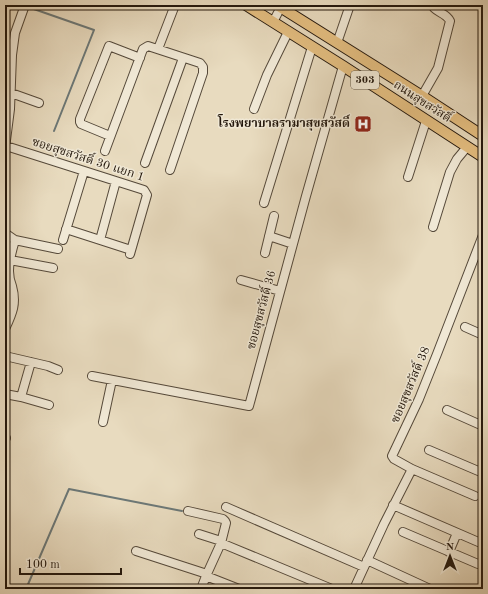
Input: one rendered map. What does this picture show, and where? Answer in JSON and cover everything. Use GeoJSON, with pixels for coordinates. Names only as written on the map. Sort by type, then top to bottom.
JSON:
{"type":"FeatureCollection","features":[{"type":"Feature","properties":{"kind":"main road","name":"ถนนสุขสวัสดิ์"},"geometry":{"type":"LineString","coordinates":[[246,5],[483,157]]}},
{"type":"Feature","properties":{"kind":"main road","name":"ถนนสุขสวัสดิ์"},"geometry":{"type":"LineString","coordinates":[[280,6],[483,136]]}},
{"type":"Feature","properties":{"kind":"street"},"geometry":{"type":"LineString","coordinates":[[158,49],[175,5]]}},
{"type":"Feature","properties":{"kind":"street"},"geometry":{"type":"LineString","coordinates":[[337,43],[350,5]]}},
{"type":"Feature","properties":{"kind":"street"},"geometry":{"type":"LineString","coordinates":[[422,96],[438,68],[450,21],[446,15],[434,8],[434,5]]}},
{"type":"Feature","properties":{"kind":"street"},"geometry":{"type":"LineString","coordinates":[[273,22],[280,6]]}},
{"type":"Feature","properties":{"kind":"street"},"geometry":{"type":"LineString","coordinates":[[5,143],[10,109],[12,55],[15,33],[24,7]]}},
{"type":"Feature","properties":{"kind":"street"},"geometry":{"type":"LineString","coordinates":[[254,109],[267,75],[288,32]]}},
{"type":"Feature","properties":{"kind":"street"},"geometry":{"type":"LineString","coordinates":[[110,136],[81,124],[80,122],[109,46],[140,58]]}},
{"type":"Feature","properties":{"kind":"street"},"geometry":{"type":"LineString","coordinates":[[105,151],[143,49],[148,46],[200,63],[203,67],[203,73],[170,170]]}},
{"type":"Feature","properties":{"kind":"street"},"geometry":{"type":"LineString","coordinates":[[264,203],[312,47]]}},
{"type":"Feature","properties":{"kind":"street"},"geometry":{"type":"LineString","coordinates":[[145,163],[183,58]]}},
{"type":"Feature","properties":{"kind":"street","name":"ซอยสุขสวัสดิ์ 36"},"geometry":{"type":"LineString","coordinates":[[92,376],[249,406],[343,66]]}},
{"type":"Feature","properties":{"kind":"street"},"geometry":{"type":"LineString","coordinates":[[10,93],[40,103]]}},
{"type":"Feature","properties":{"kind":"street"},"geometry":{"type":"LineString","coordinates":[[408,177],[426,121]]}},
{"type":"Feature","properties":{"kind":"street","name":"ซอยสุขสวัสดิ์ 30 แยก 1"},"geometry":{"type":"LineString","coordinates":[[5,143],[84,171],[144,190],[147,196],[131,252],[100,240]]}},
{"type":"Feature","properties":{"kind":"street"},"geometry":{"type":"LineString","coordinates":[[433,226],[450,172],[457,159],[467,147]]}},
{"type":"Feature","properties":{"kind":"street"},"geometry":{"type":"LineString","coordinates":[[63,240],[84,171]]}},
{"type":"Feature","properties":{"kind":"street"},"geometry":{"type":"LineString","coordinates":[[66,229],[100,240],[116,181]]}},
{"type":"Feature","properties":{"kind":"street"},"geometry":{"type":"LineString","coordinates":[[264,253],[274,216]]}},
{"type":"Feature","properties":{"kind":"street"},"geometry":{"type":"LineString","coordinates":[[5,233],[15,240],[58,249]]}},
{"type":"Feature","properties":{"kind":"street","name":"ซอยสุขสวัสดิ์ 38"},"geometry":{"type":"LineString","coordinates":[[475,496],[412,469],[394,459],[392,456],[419,399],[483,235]]}},
{"type":"Feature","properties":{"kind":"street"},"geometry":{"type":"LineString","coordinates":[[269,236],[293,244]]}},
{"type":"Feature","properties":{"kind":"street"},"geometry":{"type":"LineString","coordinates":[[5,329],[13,311],[14,304],[12,286],[9,279],[9,270],[15,240]]}},
{"type":"Feature","properties":{"kind":"street"},"geometry":{"type":"LineString","coordinates":[[10,260],[53,268]]}},
{"type":"Feature","properties":{"kind":"street"},"geometry":{"type":"LineString","coordinates":[[242,280],[280,291]]}},
{"type":"Feature","properties":{"kind":"street"},"geometry":{"type":"LineString","coordinates":[[465,327],[483,335]]}},
{"type":"Feature","properties":{"kind":"street"},"geometry":{"type":"LineString","coordinates":[[5,356],[48,366],[58,370]]}},
{"type":"Feature","properties":{"kind":"street"},"geometry":{"type":"LineString","coordinates":[[22,398],[31,362]]}},
{"type":"Feature","properties":{"kind":"street"},"geometry":{"type":"LineString","coordinates":[[103,422],[112,380]]}},
{"type":"Feature","properties":{"kind":"street"},"geometry":{"type":"LineString","coordinates":[[5,394],[49,405]]}},
{"type":"Feature","properties":{"kind":"street"},"geometry":{"type":"LineString","coordinates":[[448,410],[483,426]]}},
{"type":"Feature","properties":{"kind":"street"},"geometry":{"type":"LineString","coordinates":[[429,450],[483,473]]}},
{"type":"Feature","properties":{"kind":"street"},"geometry":{"type":"LineString","coordinates":[[354,589],[393,505],[412,469]]}},
{"type":"Feature","properties":{"kind":"street"},"geometry":{"type":"LineString","coordinates":[[393,505],[483,544]]}},
{"type":"Feature","properties":{"kind":"street"},"geometry":{"type":"LineString","coordinates":[[226,507],[427,588]]}},
{"type":"Feature","properties":{"kind":"street"},"geometry":{"type":"LineString","coordinates":[[188,511],[223,519],[226,523],[221,542],[201,589]]}},
{"type":"Feature","properties":{"kind":"street"},"geometry":{"type":"LineString","coordinates":[[403,532],[478,564]]}},
{"type":"Feature","properties":{"kind":"street"},"geometry":{"type":"LineString","coordinates":[[449,552],[457,533]]}},
{"type":"Feature","properties":{"kind":"street"},"geometry":{"type":"LineString","coordinates":[[199,534],[221,542],[320,587],[332,589]]}},
{"type":"Feature","properties":{"kind":"street"},"geometry":{"type":"LineString","coordinates":[[136,551],[207,575],[239,589]]}},
{"type":"Feature","properties":{"kind":"waterway"},"geometry":{"type":"LineString","coordinates":[[28,7],[94,30],[54,131]]}},
{"type":"Feature","properties":{"kind":"waterway"},"geometry":{"type":"LineString","coordinates":[[26,589],[69,489],[182,511]]}},
{"type":"Feature","properties":{"kind":"place","name":"โรงพยาบาลรามาสุขสวัสดิ์"},"geometry":{"type":"Point","coordinates":[363,124]}}]}
